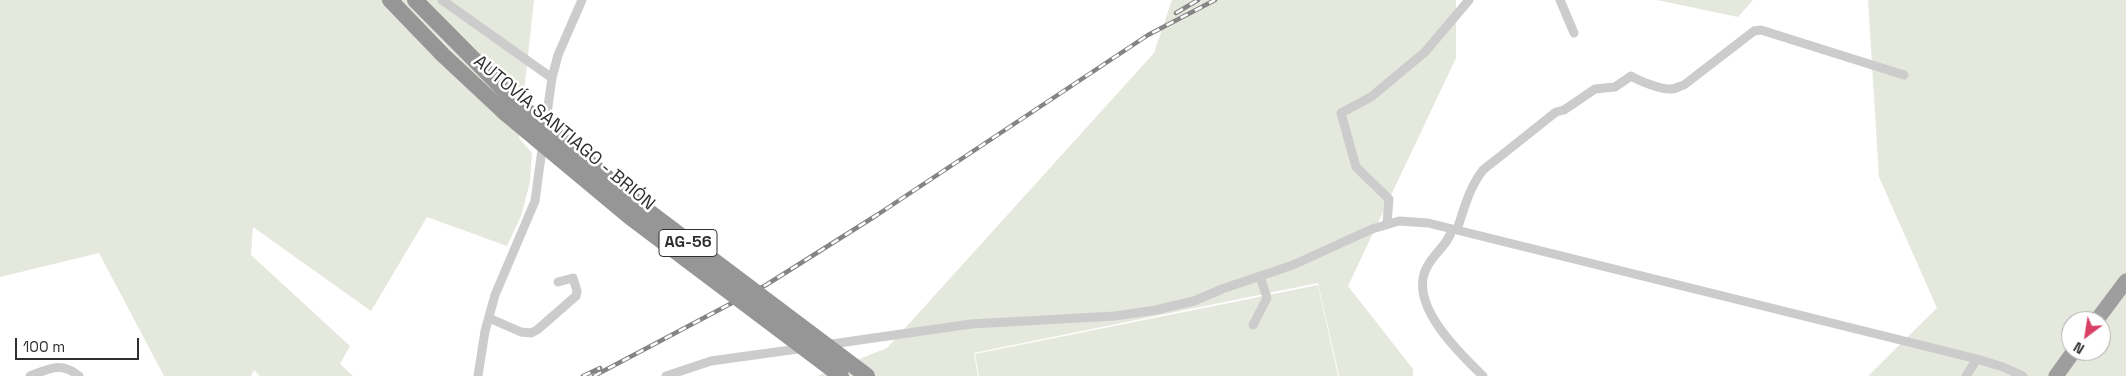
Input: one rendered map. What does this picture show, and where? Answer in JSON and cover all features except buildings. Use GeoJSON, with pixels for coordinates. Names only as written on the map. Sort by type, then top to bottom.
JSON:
{"type":"FeatureCollection","features":[{"type":"Feature","properties":{"kind":"highway","name":"AUTOVÍA SANTIAGO - BRIÓN"},"geometry":{"type":"LineString","coordinates":[[390,0],[443,55],[509,107],[868,376]]}},
{"type":"Feature","properties":{"kind":"highway","name":"AUTOVÍA SANTIAGO - BRIÓN"},"geometry":{"type":"LineString","coordinates":[[415,0],[509,107],[630,217],[841,376]]}},
{"type":"Feature","properties":{"kind":"highway"},"geometry":{"type":"LineString","coordinates":[[2104,311],[2126,281]]}},
{"type":"Feature","properties":{"kind":"highway"},"geometry":{"type":"LineString","coordinates":[[2056,376],[2066,361]]}},
{"type":"Feature","properties":{"kind":"street"},"geometry":{"type":"LineString","coordinates":[[442,0],[552,78]]}},
{"type":"Feature","properties":{"kind":"street"},"geometry":{"type":"LineString","coordinates":[[478,376],[495,295],[535,201],[552,78],[558,55],[582,0]]}},
{"type":"Feature","properties":{"kind":"street"},"geometry":{"type":"LineString","coordinates":[[1387,223],[1389,199],[1356,167],[1341,113],[1371,97],[1425,52],[1469,0]]}},
{"type":"Feature","properties":{"kind":"street"},"geometry":{"type":"LineString","coordinates":[[1560,0],[1574,34]]}},
{"type":"Feature","properties":{"kind":"street"},"geometry":{"type":"LineString","coordinates":[[1483,376],[1431,316],[1425,300],[1424,281],[1426,268],[1455,230],[1467,197],[1475,180],[1483,170],[1556,112],[1564,110],[1595,89],[1615,87],[1631,76],[1641,83],[1647,82],[1672,89],[1684,85],[1754,31],[1761,30],[1904,75]]}},
{"type":"Feature","properties":{"kind":"street"},"geometry":{"type":"LineString","coordinates":[[666,376],[711,362],[970,324],[1078,318],[1156,310],[1194,301],[1293,265],[1387,223],[1411,220],[1977,359],[2003,366],[2023,376]]}},
{"type":"Feature","properties":{"kind":"street"},"geometry":{"type":"LineString","coordinates":[[1253,325],[1267,298],[1260,276]]}},
{"type":"Feature","properties":{"kind":"street"},"geometry":{"type":"LineString","coordinates":[[489,318],[520,332],[531,333],[537,330],[576,296],[577,291],[574,278],[558,282]]}},
{"type":"Feature","properties":{"kind":"street"},"geometry":{"type":"LineString","coordinates":[[1966,376],[1977,359]]}},
{"type":"Feature","properties":{"kind":"street"},"geometry":{"type":"LineString","coordinates":[[30,376],[53,368],[63,367],[70,369],[79,376]]}},
{"type":"Feature","properties":{"kind":"shaded area"},"geometry":{"type":"Polygon","coordinates":[[[0,0],[534,0],[519,138],[532,153],[530,182],[521,216],[507,246],[427,217],[371,311],[253,227],[251,255],[350,346],[340,364],[353,376],[260,376],[254,370],[251,376],[164,376],[99,253],[0,277],[0,0]]]}},
{"type":"Feature","properties":{"kind":"shaded area"},"geometry":{"type":"Polygon","coordinates":[[[1172,0],[1456,0],[1456,58],[1348,286],[1413,369],[1413,376],[1339,376],[1318,283],[974,353],[978,376],[817,376],[887,348],[1154,53],[1172,0]]]}},
{"type":"Feature","properties":{"kind":"shaded area"},"geometry":{"type":"Polygon","coordinates":[[[1657,0],[1753,0],[1738,17],[1657,0]]]}},
{"type":"Feature","properties":{"kind":"shaded area"},"geometry":{"type":"Polygon","coordinates":[[[1868,0],[2126,0],[2126,376],[1868,376],[1937,308],[1879,177],[1868,0]]]}},
{"type":"Feature","properties":{"kind":"shaded area"},"geometry":{"type":"Polygon","coordinates":[[[1318,285],[1338,376],[979,376],[975,354],[1318,285]]]}},
{"type":"Feature","properties":{"kind":"railway"},"geometry":{"type":"LineString","coordinates":[[1176,13],[1198,0]]}},
{"type":"Feature","properties":{"kind":"railway"},"geometry":{"type":"LineString","coordinates":[[594,376],[766,285],[877,215],[1148,35],[1215,0]]}},
{"type":"Feature","properties":{"kind":"railway"},"geometry":{"type":"LineString","coordinates":[[583,376],[600,368]]}}]}
